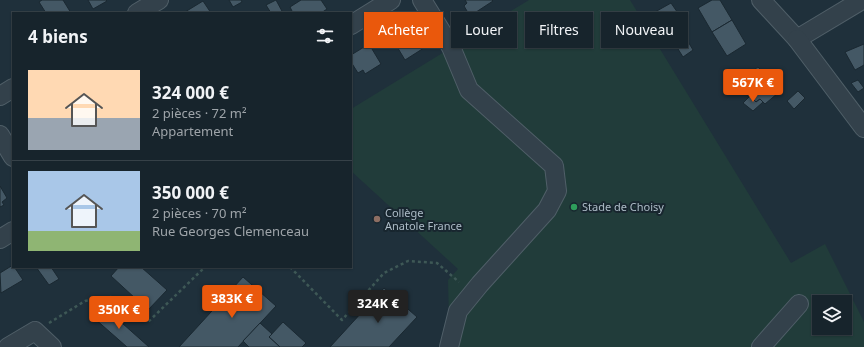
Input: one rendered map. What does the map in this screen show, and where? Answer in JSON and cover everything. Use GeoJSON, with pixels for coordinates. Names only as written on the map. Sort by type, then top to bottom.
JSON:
{"type":"FeatureCollection","features":[{"type":"Feature","properties":{"kind":"street"},"geometry":{"type":"LineString","coordinates":[[140,12],[159,0]]}},
{"type":"Feature","properties":{"kind":"street"},"geometry":{"type":"LineString","coordinates":[[352,23],[391,0]]}},
{"type":"Feature","properties":{"kind":"street"},"geometry":{"type":"LineString","coordinates":[[422,0],[451,47],[469,90],[554,166],[557,191],[547,210],[458,311],[449,347]]}},
{"type":"Feature","properties":{"kind":"street"},"geometry":{"type":"LineString","coordinates":[[761,0],[797,39],[864,128]]}},
{"type":"Feature","properties":{"kind":"street"},"geometry":{"type":"LineString","coordinates":[[797,39],[862,0]]}},
{"type":"Feature","properties":{"kind":"street"},"geometry":{"type":"LineString","coordinates":[[0,96],[12,89]]}},
{"type":"Feature","properties":{"kind":"street"},"geometry":{"type":"LineString","coordinates":[[0,135],[12,155]]}},
{"type":"Feature","properties":{"kind":"street"},"geometry":{"type":"LineString","coordinates":[[0,239],[12,232]]}},
{"type":"Feature","properties":{"kind":"street"},"geometry":{"type":"LineString","coordinates":[[761,347],[799,304]]}},
{"type":"Feature","properties":{"kind":"street"},"geometry":{"type":"LineString","coordinates":[[8,347],[35,331],[52,347]]}},
{"type":"Feature","properties":{"kind":"path"},"geometry":{"type":"LineString","coordinates":[[291,268],[342,320],[384,273],[408,261],[437,263],[452,275],[471,295]]}},
{"type":"Feature","properties":{"kind":"path"},"geometry":{"type":"LineString","coordinates":[[35,331],[85,301],[111,296],[148,322],[204,268]]}},
{"type":"Feature","properties":{"kind":"green space","name":"Stade de Choisy"},"geometry":{"type":"Polygon","coordinates":[[[529,0],[630,0],[637,12],[601,12],[601,48],[659,48],[791,263],[825,244],[850,295],[812,295],[812,335],[852,335],[852,298],[864,322],[864,347],[442,347],[449,319],[448,280],[458,269],[352,172],[352,108],[451,48],[517,48],[517,12],[509,12],[529,0]]]}},
{"type":"Feature","properties":{"kind":"building"},"geometry":{"type":"Polygon","coordinates":[[[42,0],[63,0],[70,12],[45,12],[39,2],[42,0]]]}},
{"type":"Feature","properties":{"kind":"building"},"geometry":{"type":"Polygon","coordinates":[[[88,0],[106,0],[107,1],[93,9],[88,0]]]}},
{"type":"Feature","properties":{"kind":"building"},"geometry":{"type":"Polygon","coordinates":[[[229,0],[241,0],[242,2],[233,7],[229,0]]]}},
{"type":"Feature","properties":{"kind":"building"},"geometry":{"type":"Polygon","coordinates":[[[276,0],[282,12],[270,12],[266,5],[276,0]]]}},
{"type":"Feature","properties":{"kind":"building"},"geometry":{"type":"Polygon","coordinates":[[[301,0],[321,0],[327,9],[322,12],[292,12],[290,7],[301,0]]]}},
{"type":"Feature","properties":{"kind":"building"},"geometry":{"type":"Polygon","coordinates":[[[465,0],[493,1],[476,12],[468,12],[464,6],[467,3],[465,0]]]}},
{"type":"Feature","properties":{"kind":"building"},"geometry":{"type":"Polygon","coordinates":[[[712,0],[720,0],[732,20],[712,32],[698,8],[712,0]]]}},
{"type":"Feature","properties":{"kind":"building"},"geometry":{"type":"Polygon","coordinates":[[[203,1],[210,12],[185,12],[203,1]]]}},
{"type":"Feature","properties":{"kind":"building"},"geometry":{"type":"Polygon","coordinates":[[[671,3],[677,12],[655,12],[671,3]]]}},
{"type":"Feature","properties":{"kind":"building"},"geometry":{"type":"Polygon","coordinates":[[[732,20],[746,44],[727,56],[712,32],[732,20]]]}},
{"type":"Feature","properties":{"kind":"building"},"geometry":{"type":"Polygon","coordinates":[[[688,42],[693,50],[683,57],[677,48],[688,48],[688,42]]]}},
{"type":"Feature","properties":{"kind":"building"},"geometry":{"type":"Polygon","coordinates":[[[864,44],[864,65],[855,70],[845,52],[864,44]]]}},
{"type":"Feature","properties":{"kind":"building"},"geometry":{"type":"Polygon","coordinates":[[[364,47],[371,48],[381,64],[365,74],[363,70],[358,73],[352,64],[352,54],[364,47]]]}},
{"type":"Feature","properties":{"kind":"building"},"geometry":{"type":"Polygon","coordinates":[[[398,48],[424,48],[405,60],[398,48]]]}},
{"type":"Feature","properties":{"kind":"building"},"geometry":{"type":"Polygon","coordinates":[[[758,67],[781,90],[778,93],[755,69],[758,67]]]}},
{"type":"Feature","properties":{"kind":"building"},"geometry":{"type":"Polygon","coordinates":[[[755,69],[778,93],[765,104],[760,99],[756,102],[751,97],[755,94],[751,89],[748,91],[740,81],[755,69]]]}},
{"type":"Feature","properties":{"kind":"building"},"geometry":{"type":"Polygon","coordinates":[[[858,80],[864,88],[858,92],[851,83],[858,80]]]}},
{"type":"Feature","properties":{"kind":"building"},"geometry":{"type":"Polygon","coordinates":[[[798,91],[805,98],[794,109],[787,101],[798,91]]]}},
{"type":"Feature","properties":{"kind":"building"},"geometry":{"type":"Polygon","coordinates":[[[750,96],[756,102],[760,99],[763,102],[753,111],[743,103],[750,96]]]}},
{"type":"Feature","properties":{"kind":"building"},"geometry":{"type":"Polygon","coordinates":[[[0,186],[7,198],[2,202],[4,205],[0,207],[0,186]]]}},
{"type":"Feature","properties":{"kind":"building"},"geometry":{"type":"Polygon","coordinates":[[[12,266],[12,268],[15,268],[23,280],[1,293],[0,273],[12,266]]]}},
{"type":"Feature","properties":{"kind":"building"},"geometry":{"type":"Polygon","coordinates":[[[37,268],[52,268],[59,279],[49,285],[37,268]]]}},
{"type":"Feature","properties":{"kind":"building"},"geometry":{"type":"Polygon","coordinates":[[[118,268],[142,268],[167,290],[148,310],[111,276],[118,268]]]}},
{"type":"Feature","properties":{"kind":"building"},"geometry":{"type":"Polygon","coordinates":[[[243,277],[276,306],[238,347],[179,347],[243,277]]]}},
{"type":"Feature","properties":{"kind":"building"},"geometry":{"type":"Polygon","coordinates":[[[384,288],[417,317],[389,347],[330,347],[384,288]]]}},
{"type":"Feature","properties":{"kind":"building"},"geometry":{"type":"Polygon","coordinates":[[[104,307],[149,347],[127,347],[94,318],[104,307]]]}},
{"type":"Feature","properties":{"kind":"building"},"geometry":{"type":"Polygon","coordinates":[[[283,322],[306,343],[302,347],[280,347],[269,337],[283,322]]]}},
{"type":"Feature","properties":{"kind":"building"},"geometry":{"type":"Polygon","coordinates":[[[260,323],[272,334],[269,337],[280,347],[249,347],[243,341],[260,323]]]}},
{"type":"Feature","properties":{"kind":"place","name":"Stade de Choisy"},"geometry":{"type":"Point","coordinates":[574,207]}},
{"type":"Feature","properties":{"kind":"place","name":"Collège Anatole France"},"geometry":{"type":"Point","coordinates":[377,219]}}]}
